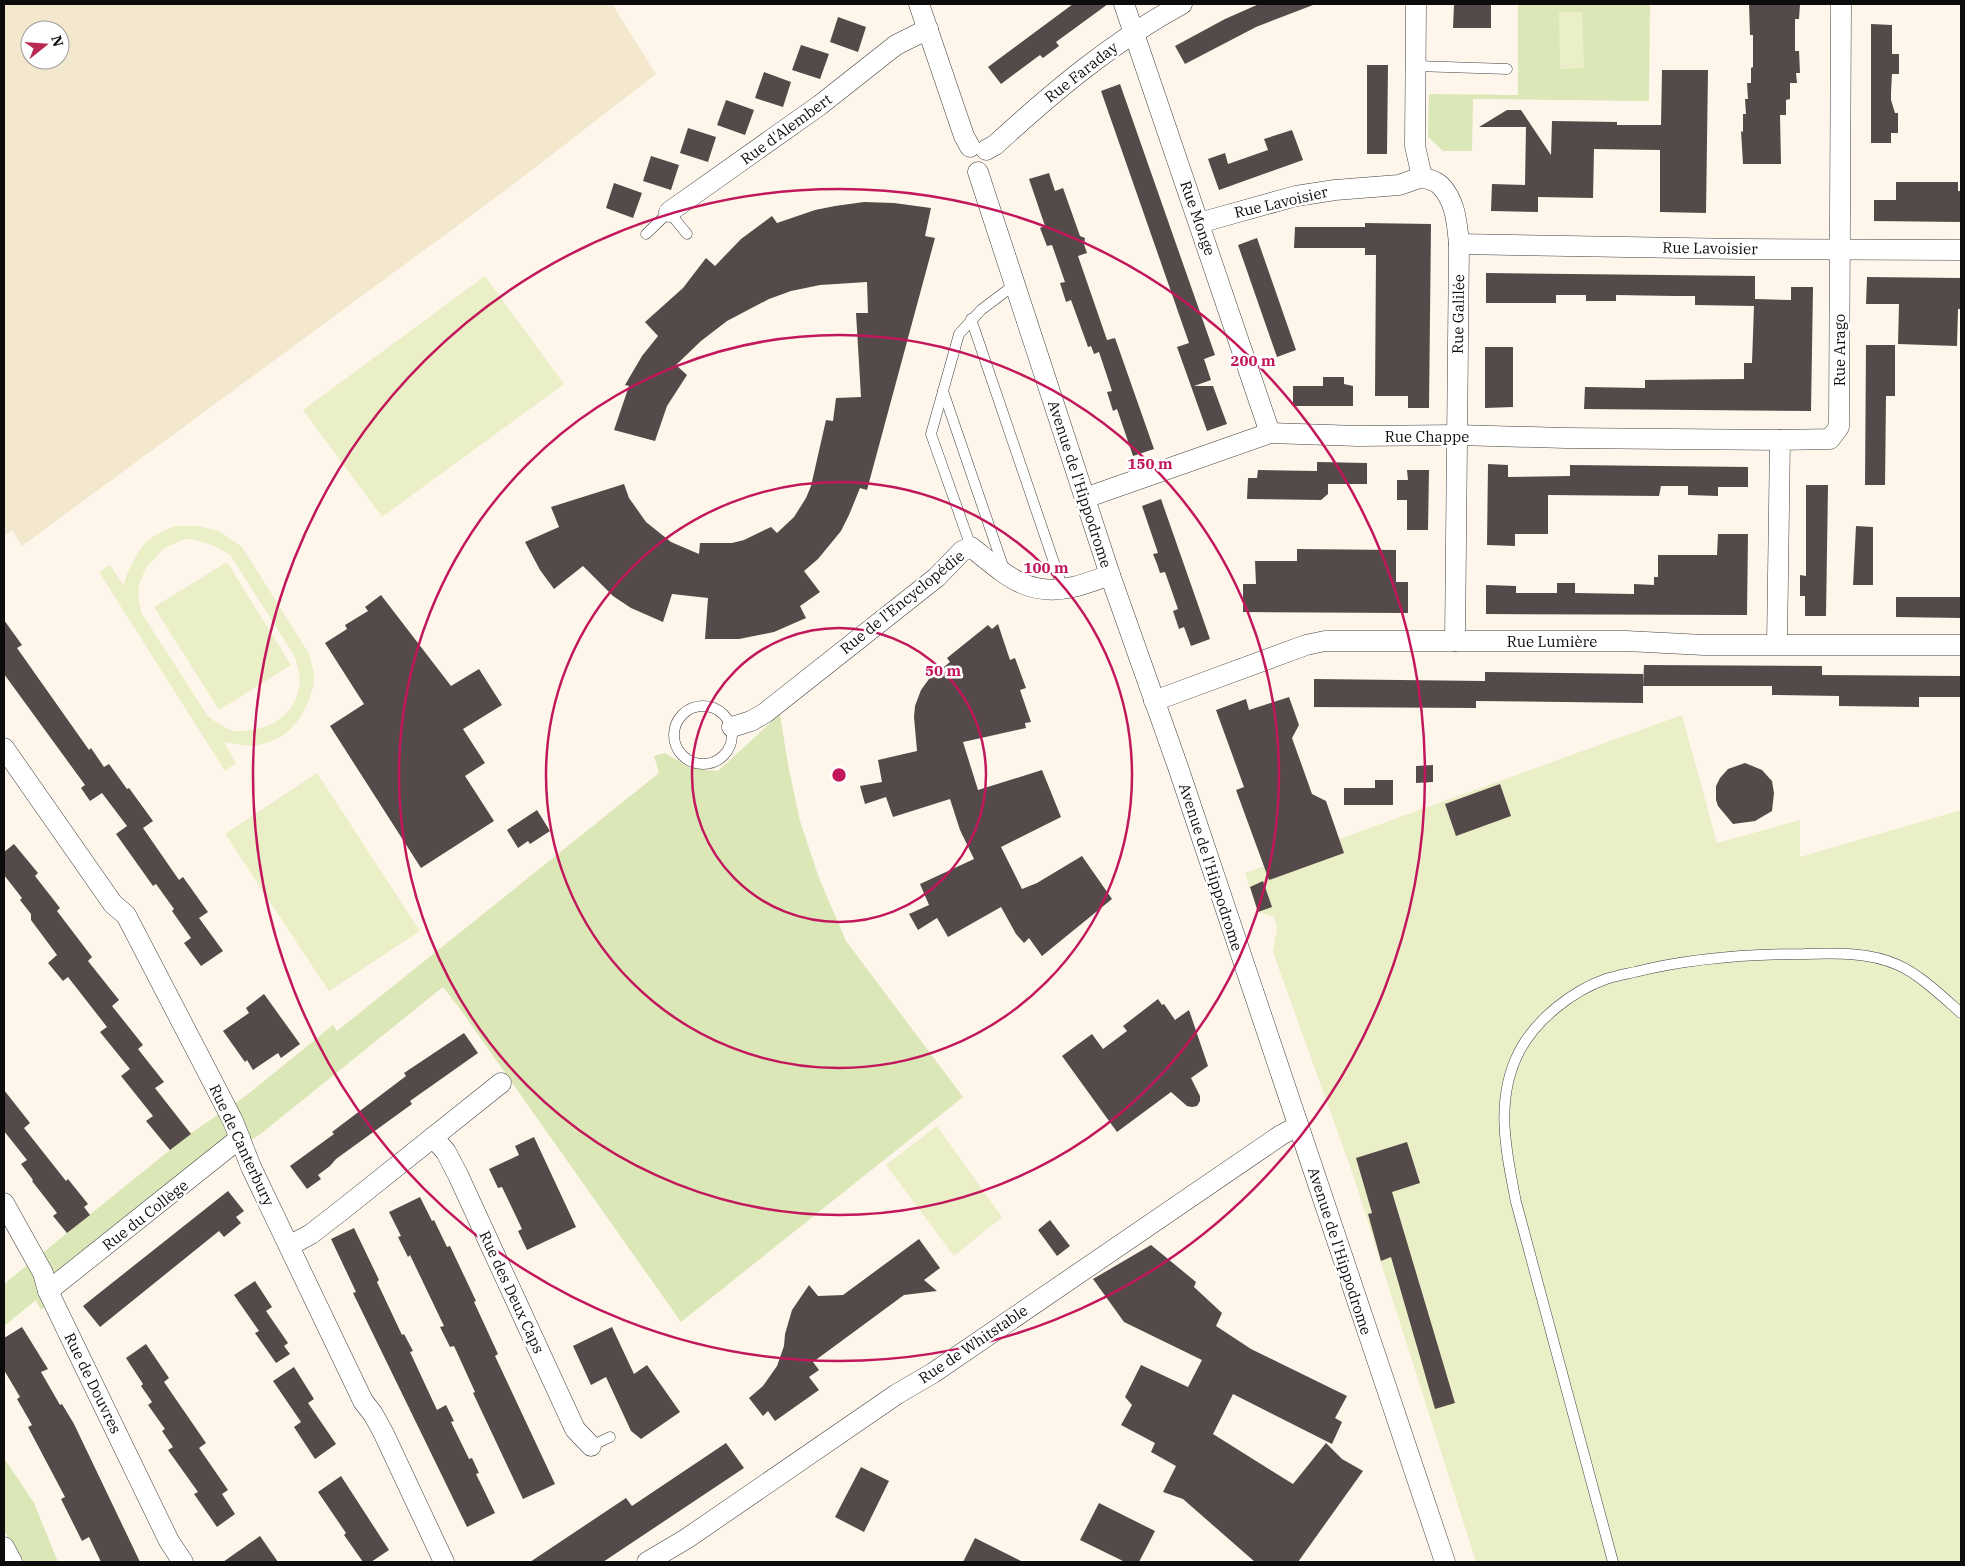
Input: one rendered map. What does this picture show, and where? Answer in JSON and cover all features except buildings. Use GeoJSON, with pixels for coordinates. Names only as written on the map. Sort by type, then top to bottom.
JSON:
{"type":"FeatureCollection","features":[{"type":"Feature","properties":{"kind":"street"},"geometry":{"type":"LineString","coordinates":[[919,4],[964,136],[978,148]]}},
{"type":"Feature","properties":{"kind":"street","name":"Rue Monge"},"geometry":{"type":"LineString","coordinates":[[1124,4],[1270,433]]}},
{"type":"Feature","properties":{"kind":"street","name":"Rue Faraday"},"geometry":{"type":"LineString","coordinates":[[978,148],[995,145],[1082,69],[1133,32],[1182,4]]}},
{"type":"Feature","properties":{"kind":"street"},"geometry":{"type":"LineString","coordinates":[[1416,4],[1415,146],[1422,177]]}},
{"type":"Feature","properties":{"kind":"street","name":"Rue Arago"},"geometry":{"type":"LineString","coordinates":[[1780,440],[1830,439],[1839,427],[1841,4]]}},
{"type":"Feature","properties":{"kind":"street","name":"Rue d'Alembert"},"geometry":{"type":"LineString","coordinates":[[669,212],[820,105],[896,45],[928,29]]}},
{"type":"Feature","properties":{"kind":"street","name":"Avenue de l'Hippodrome"},"geometry":{"type":"LineString","coordinates":[[978,148],[988,153],[989,163],[984,170],[978,172],[1014,286],[1445,1562]]}},
{"type":"Feature","properties":{"kind":"street","name":"Rue Lavoisier"},"geometry":{"type":"LineString","coordinates":[[1200,223],[1296,196],[1335,190],[1399,185],[1422,177]]}},
{"type":"Feature","properties":{"kind":"street","name":"Rue Galilée"},"geometry":{"type":"LineString","coordinates":[[1422,177],[1439,184],[1450,201],[1456,218],[1459,244],[1456,641]]}},
{"type":"Feature","properties":{"kind":"street","name":"Rue Lavoisier"},"geometry":{"type":"LineString","coordinates":[[1459,244],[1750,249],[1961,250]]}},
{"type":"Feature","properties":{"kind":"street","name":"Rue Chappe"},"geometry":{"type":"LineString","coordinates":[[1085,498],[1270,433],[1358,436],[1457,435],[1780,440]]}},
{"type":"Feature","properties":{"kind":"street"},"geometry":{"type":"LineString","coordinates":[[1777,644],[1780,440]]}},
{"type":"Feature","properties":{"kind":"street","name":"Rue de l'Encyclopédie"},"geometry":{"type":"LineString","coordinates":[[732,727],[752,721],[765,713],[937,577],[962,552],[971,547],[1005,574],[1023,585],[1036,590],[1063,590],[1110,574]]}},
{"type":"Feature","properties":{"kind":"street","name":"Rue Lumière"},"geometry":{"type":"LineString","coordinates":[[1154,702],[1176,692],[1312,643],[1325,641],[1626,641],[1704,645],[1961,645]]}},
{"type":"Feature","properties":{"kind":"street","name":"Rue de Canterbury"},"geometry":{"type":"LineString","coordinates":[[4,748],[113,904],[126,915],[240,1138],[251,1167],[363,1402],[373,1414],[383,1432],[444,1562]]}},
{"type":"Feature","properties":{"kind":"street"},"geometry":{"type":"LineString","coordinates":[[289,1246],[311,1234],[500,1083]]}},
{"type":"Feature","properties":{"kind":"street","name":"Rue de Whitstable"},"geometry":{"type":"LineString","coordinates":[[647,1562],[686,1539],[897,1394],[933,1373],[1281,1134],[1298,1126]]}},
{"type":"Feature","properties":{"kind":"street","name":"Rue des Deux Caps"},"geometry":{"type":"LineString","coordinates":[[434,1137],[446,1152],[458,1175],[575,1429],[591,1446]]}},
{"type":"Feature","properties":{"kind":"street","name":"Rue du Collège"},"geometry":{"type":"LineString","coordinates":[[48,1291],[240,1138]]}},
{"type":"Feature","properties":{"kind":"street","name":"Rue de Douvres"},"geometry":{"type":"LineString","coordinates":[[4,1203],[43,1273],[48,1291],[169,1541],[183,1562]]}},
{"type":"Feature","properties":{"kind":"street"},"geometry":{"type":"LineString","coordinates":[[4,1547],[12,1562]]}},
{"type":"Feature","properties":{"kind":"lane"},"geometry":{"type":"LineString","coordinates":[[1416,66],[1506,69]]}},
{"type":"Feature","properties":{"kind":"lane"},"geometry":{"type":"LineString","coordinates":[[669,212],[688,234]]}},
{"type":"Feature","properties":{"kind":"lane","name":"Rue d'Alembert"},"geometry":{"type":"LineString","coordinates":[[646,234],[669,212]]}},
{"type":"Feature","properties":{"kind":"lane"},"geometry":{"type":"LineString","coordinates":[[971,547],[931,434],[959,334],[971,319],[1014,286]]}},
{"type":"Feature","properties":{"kind":"lane"},"geometry":{"type":"LineString","coordinates":[[971,319],[1063,590]]}},
{"type":"Feature","properties":{"kind":"lane"},"geometry":{"type":"LineString","coordinates":[[943,390],[1005,574]]}},
{"type":"Feature","properties":{"kind":"lane"},"geometry":{"type":"LineString","coordinates":[[707,706],[723,713],[732,727],[733,736],[726,754],[719,760],[710,763],[700,764],[692,762],[684,757],[675,742],[674,735],[678,720],[690,708],[707,706]]}},
{"type":"Feature","properties":{"kind":"lane"},"geometry":{"type":"LineString","coordinates":[[1613,1562],[1516,1202],[1506,1150],[1504,1106],[1509,1076],[1520,1050],[1537,1026],[1558,1006],[1584,990],[1614,977],[1657,967],[1712,958],[1782,954],[1862,955],[1898,965],[1931,987],[1961,1013]]}},
{"type":"Feature","properties":{"kind":"lane"},"geometry":{"type":"LineString","coordinates":[[591,1446],[610,1437]]}},
{"type":"Feature","properties":{"kind":"shaded area"},"geometry":{"type":"Polygon","coordinates":[[[4,4],[612,4],[656,74],[510,187],[22,546],[12,530],[4,536],[4,4]]]}},
{"type":"Feature","properties":{"kind":"green space"},"geometry":{"type":"Polygon","coordinates":[[[1518,4],[1650,4],[1649,101],[1473,99],[1472,151],[1443,151],[1428,137],[1429,94],[1518,95],[1518,4]]]}},
{"type":"Feature","properties":{"kind":"green space"},"geometry":{"type":"Polygon","coordinates":[[[1559,12],[1582,12],[1584,68],[1560,69],[1559,12]]]}},
{"type":"Feature","properties":{"kind":"green space"},"geometry":{"type":"Polygon","coordinates":[[[485,276],[564,384],[382,517],[303,410],[485,276]]]}},
{"type":"Feature","properties":{"kind":"green space"},"geometry":{"type":"Polygon","coordinates":[[[174,526],[197,526],[219,531],[242,547],[308,652],[313,667],[314,684],[298,721],[279,738],[257,745],[224,742],[236,763],[225,771],[99,572],[110,565],[124,586],[128,572],[144,544],[174,526]],[[184,539],[163,549],[146,568],[140,582],[138,596],[141,612],[207,715],[219,724],[234,731],[257,729],[266,726],[286,714],[295,700],[300,683],[295,657],[231,556],[209,544],[184,539]]]}},
{"type":"Feature","properties":{"kind":"green space"},"geometry":{"type":"Polygon","coordinates":[[[227,562],[291,665],[219,710],[154,607],[227,562]]]}},
{"type":"Feature","properties":{"kind":"green space"},"geometry":{"type":"Polygon","coordinates":[[[780,714],[788,765],[800,821],[819,878],[846,941],[963,1097],[681,1322],[443,987],[263,1132],[228,1157],[41,1310],[36,1300],[4,1326],[4,1284],[191,1133],[247,1095],[333,1025],[337,1031],[659,773],[654,756],[665,753],[690,768],[718,771],[780,714]]]}},
{"type":"Feature","properties":{"kind":"green space"},"geometry":{"type":"Polygon","coordinates":[[[1682,715],[1717,843],[1800,820],[1800,857],[1961,810],[1961,1562],[1476,1562],[1352,1172],[1274,955],[1277,929],[1274,917],[1258,912],[1245,873],[1682,715]]]}},
{"type":"Feature","properties":{"kind":"green space"},"geometry":{"type":"Polygon","coordinates":[[[317,773],[420,931],[329,991],[225,834],[317,773]]]}},
{"type":"Feature","properties":{"kind":"green space"},"geometry":{"type":"Polygon","coordinates":[[[937,1126],[1002,1217],[954,1256],[886,1165],[937,1126]]]}},
{"type":"Feature","properties":{"kind":"green space"},"geometry":{"type":"Polygon","coordinates":[[[4,1458],[34,1503],[58,1562],[21,1562],[4,1530],[4,1458]]]}}]}
